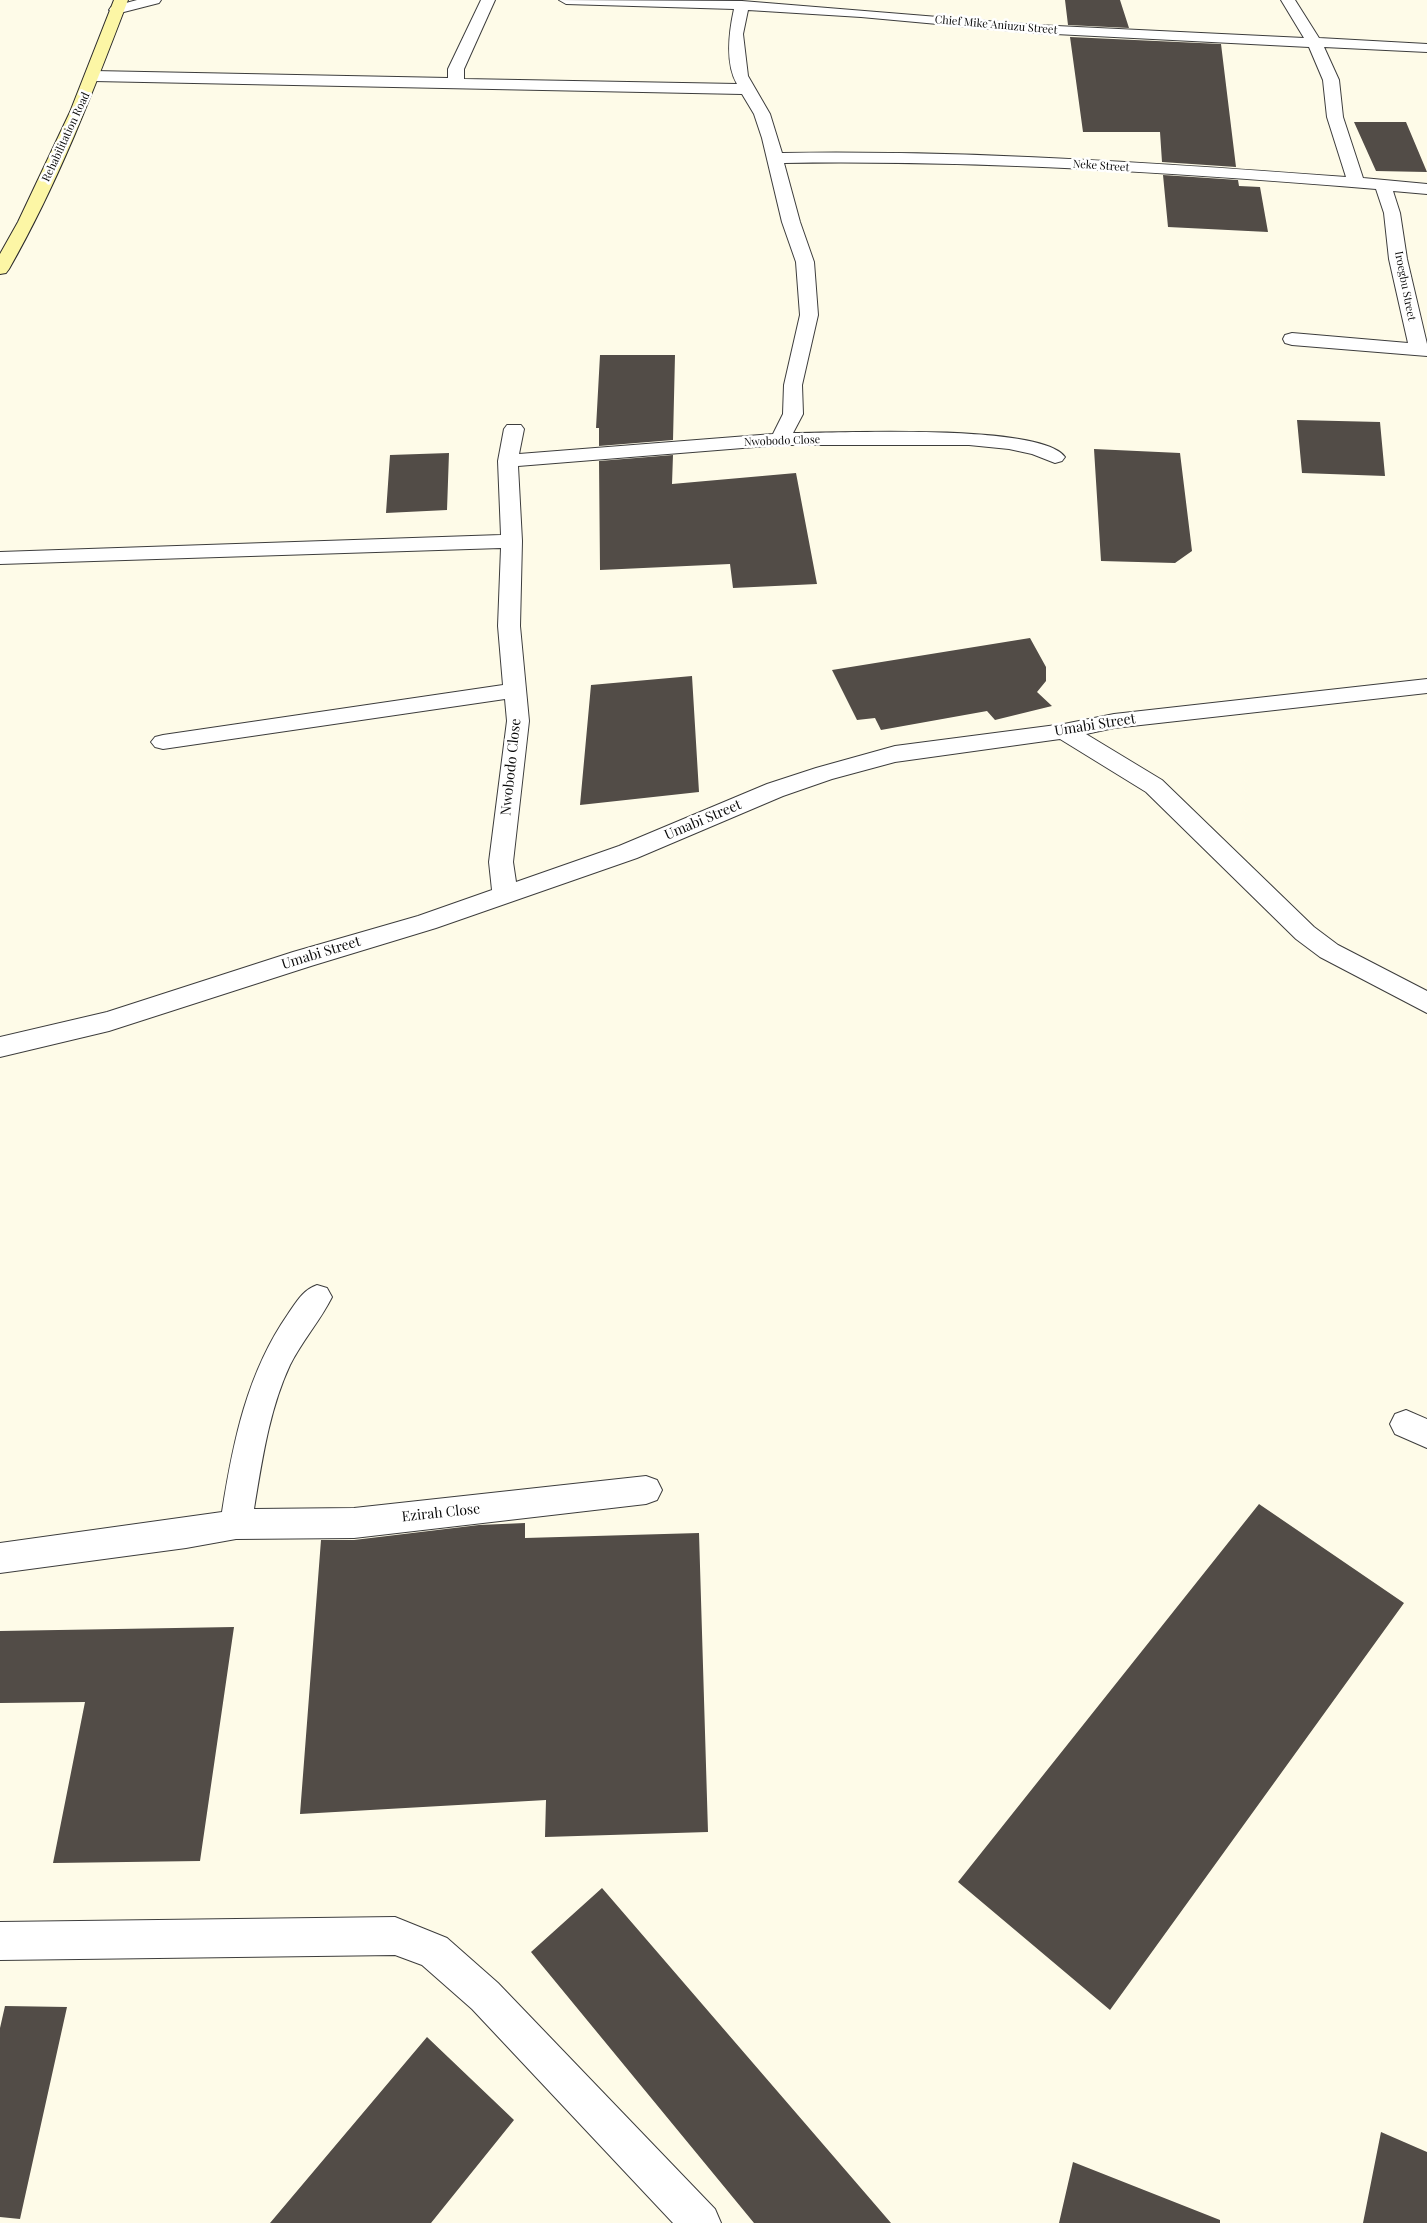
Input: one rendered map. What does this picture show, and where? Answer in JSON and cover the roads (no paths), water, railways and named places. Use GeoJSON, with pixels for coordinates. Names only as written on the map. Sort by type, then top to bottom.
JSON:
{"type":"FeatureCollection","features":[{"type":"Feature","properties":{"kind":"main road","name":"Rehabilitation Road"},"geometry":{"type":"LineString","coordinates":[[0,269],[27,222],[94,76],[119,5]]}},
{"type":"Feature","properties":{"kind":"street"},"geometry":{"type":"LineString","coordinates":[[119,5],[154,0]]}},
{"type":"Feature","properties":{"kind":"street"},"geometry":{"type":"LineString","coordinates":[[456,81],[456,69],[488,0]]}},
{"type":"Feature","properties":{"kind":"street","name":"Chief Mike Aniuzu Street"},"geometry":{"type":"LineString","coordinates":[[566,0],[742,5],[1036,29],[1427,48]]}},
{"type":"Feature","properties":{"kind":"street"},"geometry":{"type":"LineString","coordinates":[[1288,0],[1315,43],[1331,80],[1336,117],[1356,183]]}},
{"type":"Feature","properties":{"kind":"street"},"geometry":{"type":"LineString","coordinates":[[742,5],[736,34],[740,76],[762,114],[770,138],[791,222],[805,262],[809,315],[793,385],[793,414],[780,439]]}},
{"type":"Feature","properties":{"kind":"street"},"geometry":{"type":"LineString","coordinates":[[94,76],[456,81],[748,89]]}},
{"type":"Feature","properties":{"kind":"street","name":"Neke Street"},"geometry":{"type":"LineString","coordinates":[[774,158],[860,156],[1000,160],[1427,189]]}},
{"type":"Feature","properties":{"kind":"street","name":"Iroegbu Street"},"geometry":{"type":"LineString","coordinates":[[1383,185],[1392,214],[1397,239],[1398,259],[1423,349]]}},
{"type":"Feature","properties":{"kind":"street"},"geometry":{"type":"LineString","coordinates":[[1292,339],[1423,349]]}},
{"type":"Feature","properties":{"kind":"street","name":"Nwobodo Close"},"geometry":{"type":"LineString","coordinates":[[505,893],[501,862],[518,721],[508,626],[512,541],[508,461],[514,429]]}},
{"type":"Feature","properties":{"kind":"street","name":"Nwobodo Close"},"geometry":{"type":"LineString","coordinates":[[508,461],[780,439],[969,439],[1009,443],[1038,449],[1055,457]]}},
{"type":"Feature","properties":{"kind":"street"},"geometry":{"type":"LineString","coordinates":[[0,558],[512,541]]}},
{"type":"Feature","properties":{"kind":"street","name":"Umabi Street"},"geometry":{"type":"LineString","coordinates":[[0,1047],[109,1021],[302,959],[427,922],[505,893],[628,852],[775,790],[824,773],[895,754],[1064,731],[1114,721],[1427,686]]}},
{"type":"Feature","properties":{"kind":"street"},"geometry":{"type":"LineString","coordinates":[[163,742],[515,690]]}},
{"type":"Feature","properties":{"kind":"street"},"geometry":{"type":"LineString","coordinates":[[1064,731],[1154,786],[1305,933],[1329,952],[1427,1003]]}},
{"type":"Feature","properties":{"kind":"street"},"geometry":{"type":"LineString","coordinates":[[236,1524],[245,1465],[262,1394],[285,1345],[317,1297]]}},
{"type":"Feature","properties":{"kind":"street","name":"Ezirah Close"},"geometry":{"type":"LineString","coordinates":[[0,1558],[186,1533],[236,1524],[354,1523],[646,1490]]}},
{"type":"Feature","properties":{"kind":"street"},"geometry":{"type":"LineString","coordinates":[[0,1941],[395,1936],[434,1951],[485,1996],[701,2223]]}}]}
